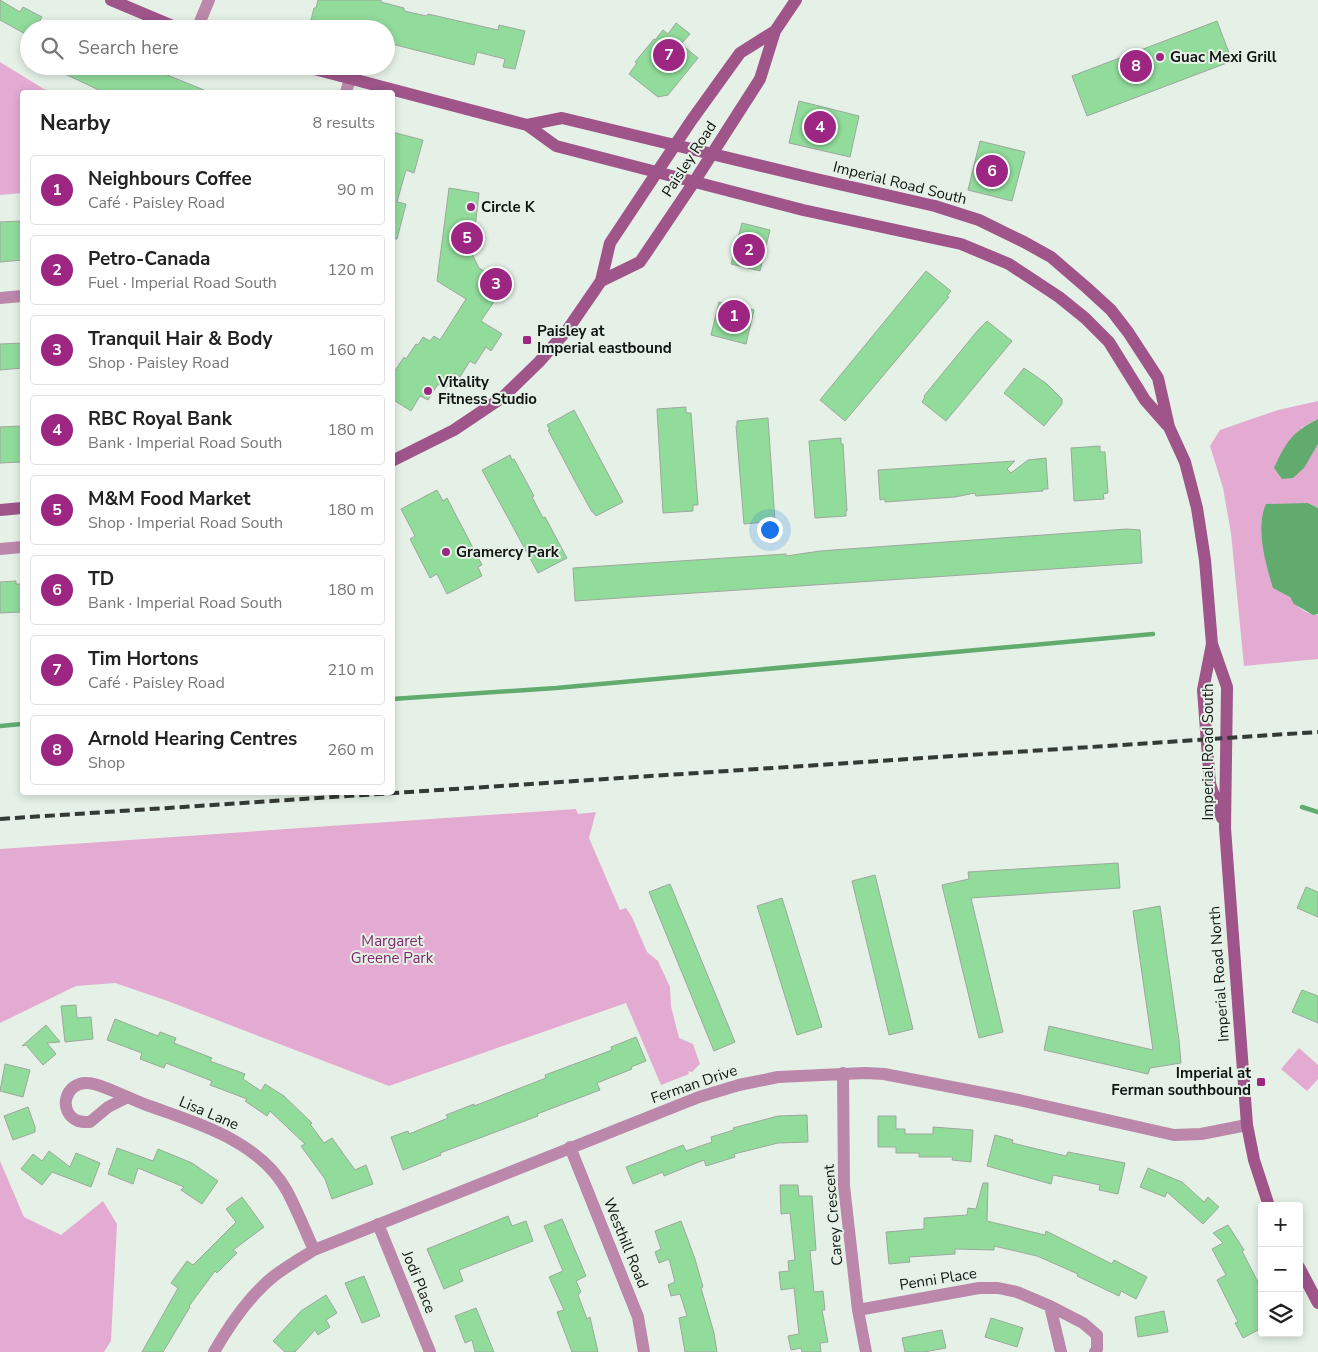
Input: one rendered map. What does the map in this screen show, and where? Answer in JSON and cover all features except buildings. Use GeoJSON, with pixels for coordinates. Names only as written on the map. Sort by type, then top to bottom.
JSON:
{"type":"FeatureCollection","features":[{"type":"Feature","properties":{"kind":"street"},"geometry":{"type":"LineString","coordinates":[[111,0],[159,20]]}},
{"type":"Feature","properties":{"kind":"street"},"geometry":{"type":"LineString","coordinates":[[200,20],[208,0]]}},
{"type":"Feature","properties":{"kind":"street","name":"Paisley Road"},"geometry":{"type":"LineString","coordinates":[[601,281],[640,262],[760,79],[775,31],[796,0]]}},
{"type":"Feature","properties":{"kind":"street","name":"Paisley Road"},"geometry":{"type":"LineString","coordinates":[[395,460],[454,430],[503,398],[540,362],[568,329],[601,281],[610,243],[674,145],[740,53],[775,31]]}},
{"type":"Feature","properties":{"kind":"street","name":"Imperial Road South"},"geometry":{"type":"LineString","coordinates":[[338,75],[527,125],[556,146],[803,210],[961,244],[1009,264],[1059,297],[1085,318],[1109,342],[1145,400],[1168,427]]}},
{"type":"Feature","properties":{"kind":"street"},"geometry":{"type":"LineString","coordinates":[[347,90],[350,78]]}},
{"type":"Feature","properties":{"kind":"street","name":"Imperial Road South"},"geometry":{"type":"LineString","coordinates":[[527,125],[562,118],[935,206],[979,220],[1044,253],[1087,288],[1110,310],[1128,332],[1158,378],[1168,427],[1185,462],[1197,508],[1212,644],[1227,687],[1225,828]]}},
{"type":"Feature","properties":{"kind":"street"},"geometry":{"type":"LineString","coordinates":[[0,298],[20,296]]}},
{"type":"Feature","properties":{"kind":"street"},"geometry":{"type":"LineString","coordinates":[[0,510],[20,508]]}},
{"type":"Feature","properties":{"kind":"street"},"geometry":{"type":"LineString","coordinates":[[0,549],[20,547]]}},
{"type":"Feature","properties":{"kind":"street","name":"Imperial Road South"},"geometry":{"type":"LineString","coordinates":[[1212,644],[1203,699],[1210,784],[1225,828]]}},
{"type":"Feature","properties":{"kind":"street","name":"Imperial Road North"},"geometry":{"type":"LineString","coordinates":[[1225,828],[1247,1125],[1254,1160],[1268,1202]]}},
{"type":"Feature","properties":{"kind":"street","name":"Ferman Drive"},"geometry":{"type":"LineString","coordinates":[[214,1352],[226,1330],[247,1303],[274,1276],[314,1250],[570,1147],[699,1097],[739,1085],[778,1077],[843,1073],[884,1074],[1014,1099],[1174,1135],[1201,1134],[1247,1125]]}},
{"type":"Feature","properties":{"kind":"street","name":"Carey Crescent"},"geometry":{"type":"LineString","coordinates":[[843,1073],[844,1186],[858,1310],[866,1352]]}},
{"type":"Feature","properties":{"kind":"street","name":"Lisa Lane"},"geometry":{"type":"LineString","coordinates":[[126,1098],[211,1129],[231,1138],[251,1152],[269,1168],[286,1190],[314,1250]]}},
{"type":"Feature","properties":{"kind":"street","name":"Westhill Road"},"geometry":{"type":"LineString","coordinates":[[570,1147],[638,1317],[644,1352]]}},
{"type":"Feature","properties":{"kind":"street","name":"Jodi Place"},"geometry":{"type":"LineString","coordinates":[[378,1224],[430,1352]]}},
{"type":"Feature","properties":{"kind":"street"},"geometry":{"type":"LineString","coordinates":[[1303,1275],[1318,1303]]}},
{"type":"Feature","properties":{"kind":"street","name":"Penni Place"},"geometry":{"type":"LineString","coordinates":[[858,1310],[979,1288],[1017,1292],[1083,1323],[1096,1335],[1097,1349],[1095,1352]]}},
{"type":"Feature","properties":{"kind":"street"},"geometry":{"type":"LineString","coordinates":[[1050,1306],[1061,1352]]}},
{"type":"Feature","properties":{"kind":"green space"},"geometry":{"type":"Polygon","coordinates":[[[0,62],[47,90],[20,90],[20,193],[0,195],[0,62]]]}},
{"type":"Feature","properties":{"kind":"green space"},"geometry":{"type":"Polygon","coordinates":[[[1318,401],[1318,419],[1301,428],[1313,452],[1318,444],[1318,508],[1308,503],[1290,597],[1302,609],[1318,615],[1318,659],[1244,666],[1231,533],[1223,488],[1210,446],[1220,430],[1278,410],[1318,401]]]}},
{"type":"Feature","properties":{"kind":"green space","name":"Margaret Greene Park"},"geometry":{"type":"Polygon","coordinates":[[[576,809],[578,814],[596,812],[589,838],[620,910],[626,908],[632,917],[647,952],[658,961],[670,987],[671,1006],[679,1038],[693,1044],[700,1064],[692,1072],[688,1071],[689,1074],[661,1085],[626,1003],[389,1086],[165,1000],[115,983],[76,986],[0,1023],[0,849],[576,809]]]}},
{"type":"Feature","properties":{"kind":"green space"},"geometry":{"type":"Polygon","coordinates":[[[1299,1048],[1318,1065],[1318,1079],[1307,1091],[1281,1069],[1299,1048]]]}},
{"type":"Feature","properties":{"kind":"green space"},"geometry":{"type":"Polygon","coordinates":[[[0,1161],[24,1217],[61,1235],[103,1201],[117,1224],[111,1341],[104,1352],[0,1352],[0,1161]]]}},
{"type":"Feature","properties":{"kind":"shaded area"},"geometry":{"type":"Polygon","coordinates":[[[1318,419],[1318,444],[1304,468],[1293,478],[1282,479],[1274,468],[1286,444],[1302,428],[1318,419]]]}},
{"type":"Feature","properties":{"kind":"shaded area"},"geometry":{"type":"Polygon","coordinates":[[[1308,503],[1318,508],[1318,614],[1313,615],[1294,604],[1290,597],[1273,588],[1265,558],[1261,524],[1266,504],[1308,503]]]}},
{"type":"Feature","properties":{"kind":"waterway"},"geometry":{"type":"LineString","coordinates":[[395,699],[556,688],[1153,634]]}},
{"type":"Feature","properties":{"kind":"waterway"},"geometry":{"type":"LineString","coordinates":[[0,726],[20,724]]}},
{"type":"Feature","properties":{"kind":"waterway"},"geometry":{"type":"LineString","coordinates":[[1302,807],[1318,812]]}},
{"type":"Feature","properties":{"kind":"railway"},"geometry":{"type":"LineString","coordinates":[[395,793],[1318,732]]}},
{"type":"Feature","properties":{"kind":"railway"},"geometry":{"type":"LineString","coordinates":[[0,819],[364,795]]}},
{"type":"Feature","properties":{"kind":"place","name":"Tim Hortons"},"geometry":{"type":"Point","coordinates":[669,55]}},
{"type":"Feature","properties":{"kind":"place","name":"Guac Mexi Grill"},"geometry":{"type":"Point","coordinates":[1160,57]}},
{"type":"Feature","properties":{"kind":"place","name":"Arnold Hearing Centres"},"geometry":{"type":"Point","coordinates":[1136,66]}},
{"type":"Feature","properties":{"kind":"place","name":"RBC Royal Bank"},"geometry":{"type":"Point","coordinates":[820,127]}},
{"type":"Feature","properties":{"kind":"place","name":"TD"},"geometry":{"type":"Point","coordinates":[992,171]}},
{"type":"Feature","properties":{"kind":"place","name":"Circle K"},"geometry":{"type":"Point","coordinates":[471,207]}},
{"type":"Feature","properties":{"kind":"place","name":"M&M Food Market"},"geometry":{"type":"Point","coordinates":[467,238]}},
{"type":"Feature","properties":{"kind":"place","name":"Petro-Canada"},"geometry":{"type":"Point","coordinates":[749,250]}},
{"type":"Feature","properties":{"kind":"place","name":"Tranquil Hair & Body"},"geometry":{"type":"Point","coordinates":[496,284]}},
{"type":"Feature","properties":{"kind":"place","name":"Neighbours Coffee"},"geometry":{"type":"Point","coordinates":[734,316]}},
{"type":"Feature","properties":{"kind":"place","name":"Paisley at Imperial eastbound"},"geometry":{"type":"Point","coordinates":[527,340]}},
{"type":"Feature","properties":{"kind":"place","name":"Vitality Fitness Studio"},"geometry":{"type":"Point","coordinates":[428,391]}},
{"type":"Feature","properties":{"kind":"place","name":"Gramercy Park"},"geometry":{"type":"Point","coordinates":[446,552]}},
{"type":"Feature","properties":{"kind":"place","name":"Imperial at Ferman southbound"},"geometry":{"type":"Point","coordinates":[1261,1082]}}]}
